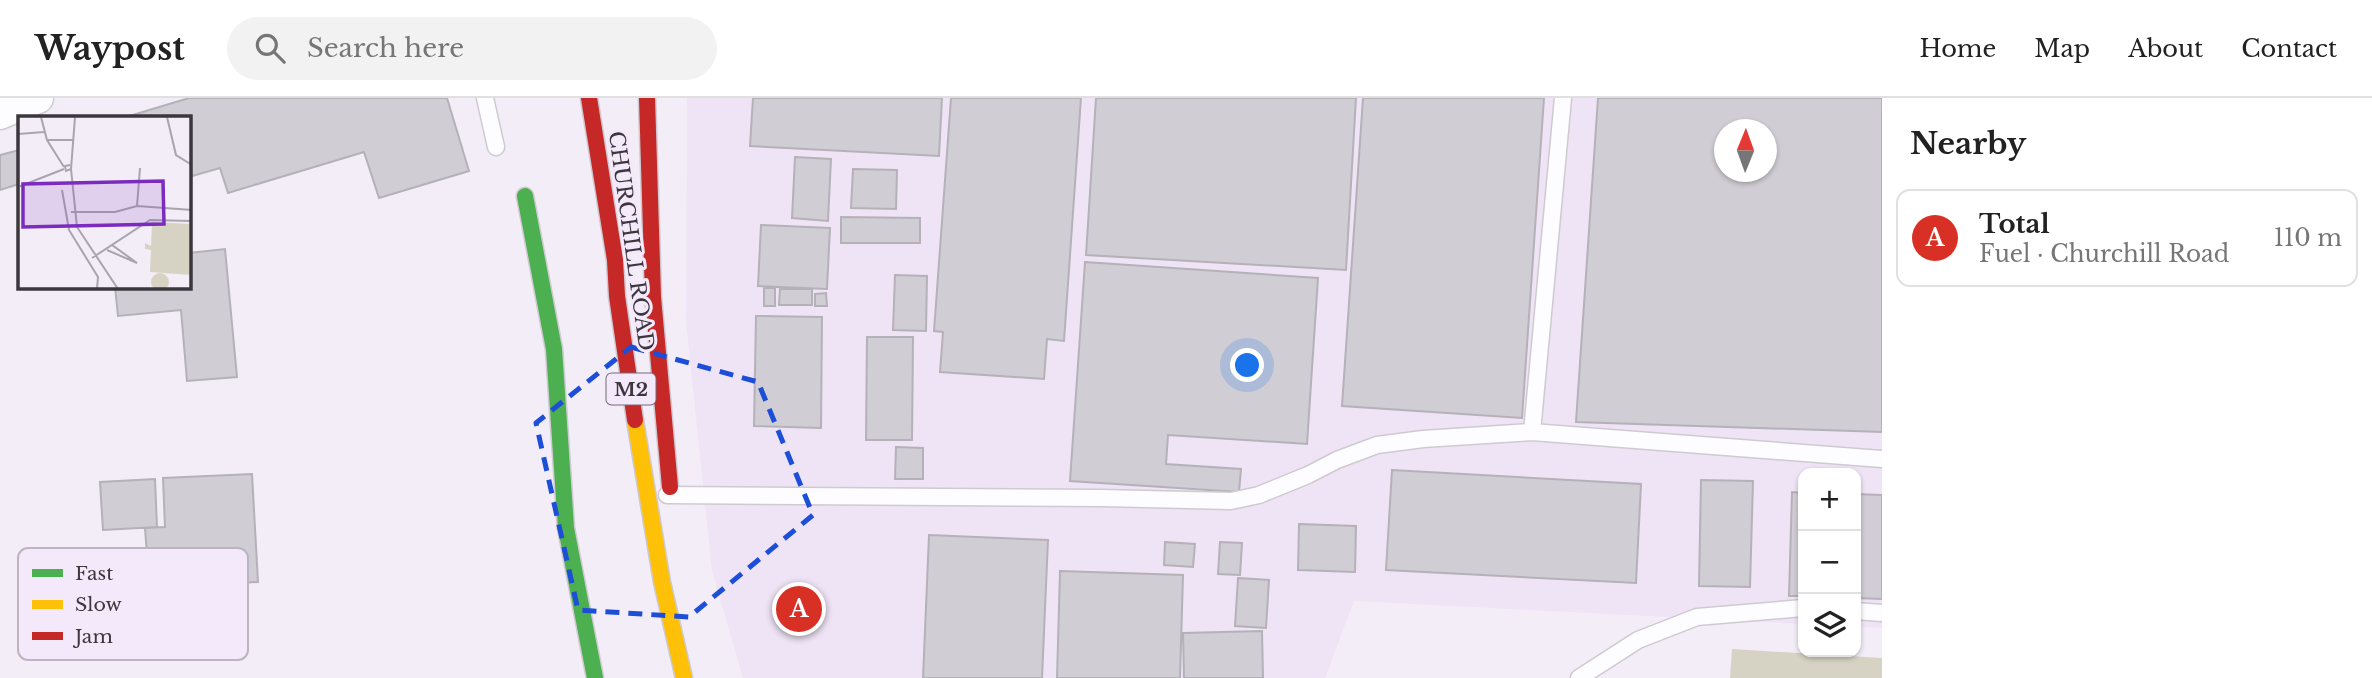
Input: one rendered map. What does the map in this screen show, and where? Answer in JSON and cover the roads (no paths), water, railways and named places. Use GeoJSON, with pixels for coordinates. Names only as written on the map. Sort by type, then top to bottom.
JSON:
{"type":"FeatureCollection","features":[{"type":"Feature","properties":{"kind":"main road","name":"CHURCHILL ROAD"},"geometry":{"type":"LineString","coordinates":[[589,98],[615,260],[617,296],[647,496],[662,582],[684,678]]}},
{"type":"Feature","properties":{"kind":"main road","name":"CHURCHILL ROAD"},"geometry":{"type":"LineString","coordinates":[[648,98],[653,297],[671,501]]}},
{"type":"Feature","properties":{"kind":"main road"},"geometry":{"type":"LineString","coordinates":[[525,196],[554,349],[566,528],[595,678]]}},
{"type":"Feature","properties":{"kind":"street"},"geometry":{"type":"LineString","coordinates":[[0,114],[38,98]]}},
{"type":"Feature","properties":{"kind":"lane"},"geometry":{"type":"LineString","coordinates":[[485,98],[496,147]]}},
{"type":"Feature","properties":{"kind":"lane"},"geometry":{"type":"LineString","coordinates":[[1532,432],[1563,98]]}},
{"type":"Feature","properties":{"kind":"lane"},"geometry":{"type":"LineString","coordinates":[[647,496],[671,501],[1101,498],[1230,501],[1259,495],[1377,445],[1423,439],[1532,432],[1882,460]]}},
{"type":"Feature","properties":{"kind":"lane"},"geometry":{"type":"LineString","coordinates":[[1580,678],[1638,640],[1696,617],[1798,608]]}},
{"type":"Feature","properties":{"kind":"lane"},"geometry":{"type":"LineString","coordinates":[[1861,611],[1882,613]]}},
{"type":"Feature","properties":{"kind":"place","name":"Total"},"geometry":{"type":"Point","coordinates":[799,609]}}]}
